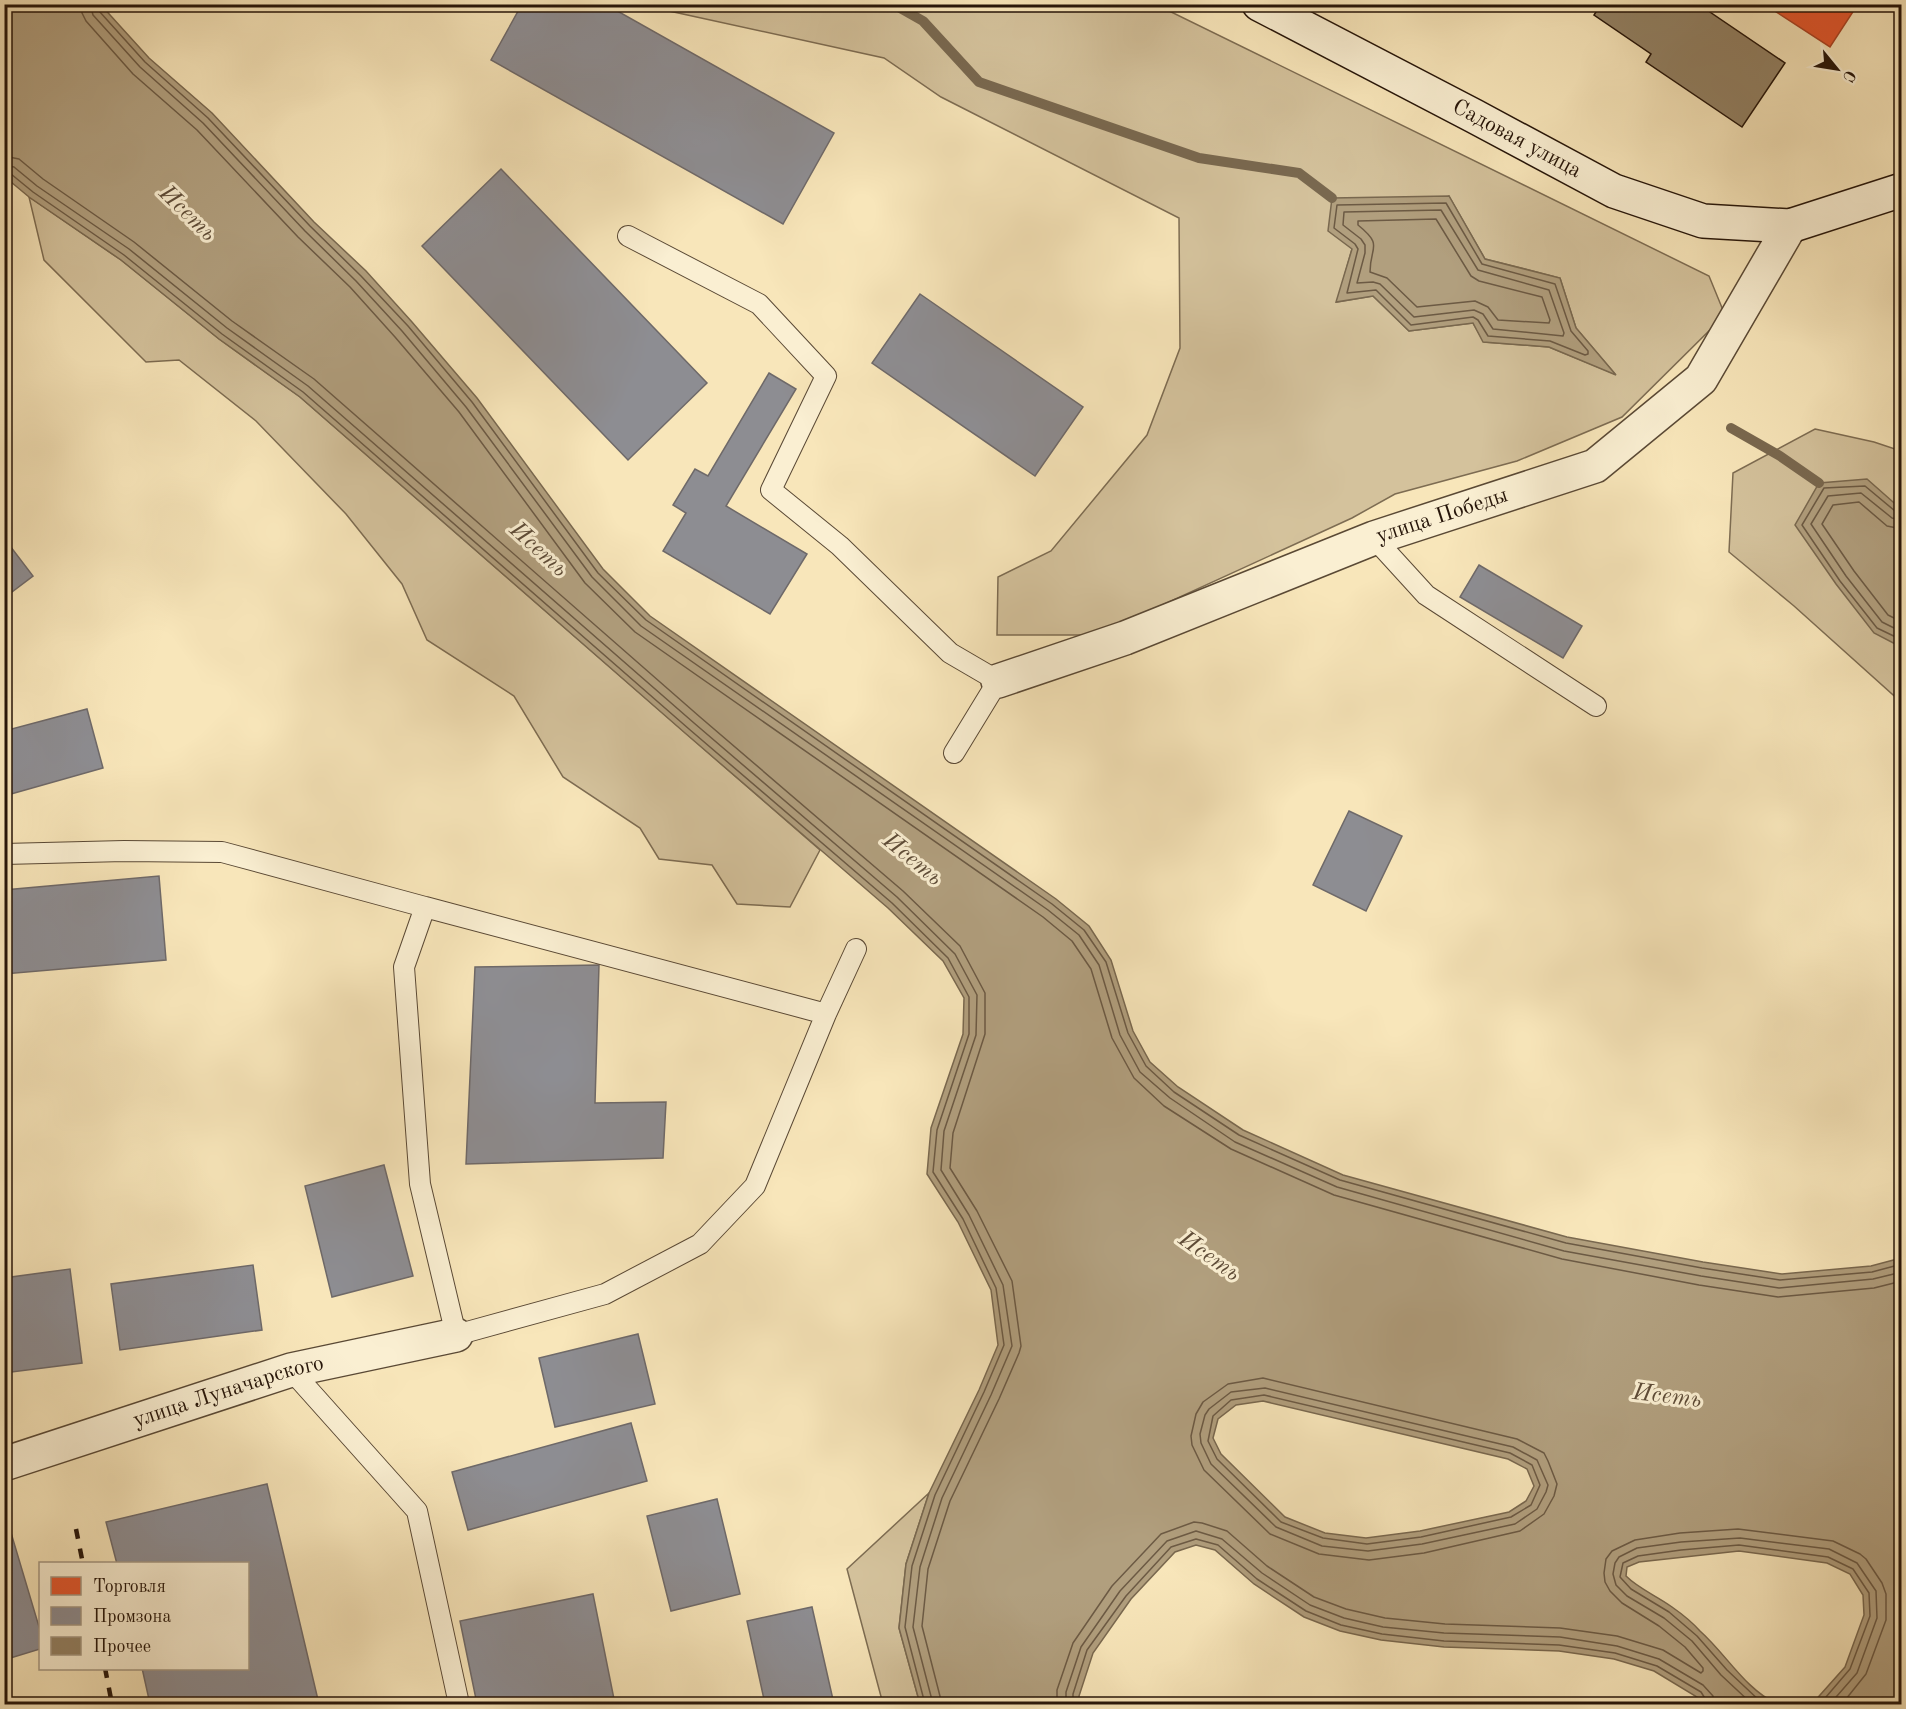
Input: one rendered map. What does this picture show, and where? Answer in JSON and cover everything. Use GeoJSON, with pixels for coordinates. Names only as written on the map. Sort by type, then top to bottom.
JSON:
{"type":"FeatureCollection","features":[{"type":"Feature","properties":{"kind":"street","name":"Садовая улица"},"geometry":{"type":"LineString","coordinates":[[1259,4],[1614,192],[1703,221],[1790,226]]}},
{"type":"Feature","properties":{"kind":"street"},"geometry":{"type":"LineString","coordinates":[[1790,226],[1902,190]]}},
{"type":"Feature","properties":{"kind":"street","name":"улица Победы"},"geometry":{"type":"LineString","coordinates":[[998,681],[1125,638],[1374,538],[1595,466],[1701,379],[1790,226]]}},
{"type":"Feature","properties":{"kind":"street","name":"улица Луначарского"},"geometry":{"type":"LineString","coordinates":[[4,1464],[291,1370],[456,1335]]}},
{"type":"Feature","properties":{"kind":"lane"},"geometry":{"type":"LineString","coordinates":[[628,236],[759,304],[826,376],[771,490],[840,546],[950,653],[998,681],[954,753]]}},
{"type":"Feature","properties":{"kind":"lane"},"geometry":{"type":"LineString","coordinates":[[1374,538],[1426,595],[1596,706]]}},
{"type":"Feature","properties":{"kind":"lane"},"geometry":{"type":"LineString","coordinates":[[4,854],[124,851],[222,852],[826,1014]]}},
{"type":"Feature","properties":{"kind":"lane"},"geometry":{"type":"LineString","coordinates":[[425,907],[404,968],[420,1184],[456,1335],[605,1294],[700,1244],[755,1186],[826,1014],[856,949]]}},
{"type":"Feature","properties":{"kind":"lane"},"geometry":{"type":"LineString","coordinates":[[291,1370],[417,1511],[459,1704]]}},
{"type":"Feature","properties":{"kind":"shaded area"},"geometry":{"type":"Polygon","coordinates":[[[653,5],[1157,5],[1709,276],[1725,315],[1622,417],[1517,461],[1395,494],[1352,518],[1097,635],[997,635],[998,577],[1051,551],[1147,435],[1180,348],[1179,218],[941,97],[884,58],[660,9],[653,5]],[[1449,196],[1352,249],[1337,302],[1373,296],[1409,331],[1473,323],[1484,342],[1549,347],[1615,374],[1576,328],[1560,278],[1485,259],[1449,196]]]}},
{"type":"Feature","properties":{"kind":"shaded area"},"geometry":{"type":"Polygon","coordinates":[[[29,197],[121,260],[219,339],[300,397],[820,850],[790,907],[737,904],[712,865],[659,859],[640,828],[563,777],[514,696],[427,640],[402,584],[346,514],[256,421],[179,360],[146,362],[44,260],[29,197]]]}},
{"type":"Feature","properties":{"kind":"shaded area"},"geometry":{"type":"Polygon","coordinates":[[[1815,429],[1874,442],[1901,451],[1901,702],[1794,606],[1729,552],[1733,473],[1815,429]]]}},
{"type":"Feature","properties":{"kind":"shaded area"},"geometry":{"type":"Polygon","coordinates":[[[929,1493],[906,1564],[899,1628],[920,1704],[883,1704],[847,1569],[929,1493]]]}},
{"type":"Feature","properties":{"kind":"water","name":"Исеть"},"geometry":{"type":"Polygon","coordinates":[[[4,5],[101,5],[149,58],[212,113],[314,222],[366,271],[412,322],[477,398],[603,569],[650,616],[1056,899],[1089,926],[1111,960],[1133,1031],[1150,1062],[1178,1087],[1243,1130],[1343,1175],[1567,1237],[1782,1274],[1871,1266],[1901,1258],[1901,1704],[1812,1704],[1845,1667],[1864,1615],[1863,1595],[1850,1574],[1827,1563],[1739,1551],[1639,1562],[1627,1567],[1626,1576],[1687,1618],[1755,1690],[1777,1704],[1702,1704],[1697,1697],[1654,1671],[1614,1659],[1559,1651],[1444,1647],[1381,1640],[1340,1631],[1304,1617],[1254,1584],[1215,1550],[1196,1545],[1175,1552],[1131,1599],[1093,1653],[1079,1696],[1079,1704],[920,1704],[899,1628],[906,1564],[929,1493],[998,1345],[991,1290],[958,1222],[927,1174],[931,1128],[963,1034],[964,998],[943,961],[888,908],[300,397],[219,339],[121,260],[29,197],[5,177],[4,5]],[[1263,1401],[1236,1405],[1218,1419],[1213,1438],[1221,1454],[1285,1517],[1325,1533],[1366,1538],[1420,1531],[1509,1512],[1526,1501],[1534,1486],[1527,1469],[1508,1459],[1263,1401]]]}},
{"type":"Feature","properties":{"kind":"water"},"geometry":{"type":"Polygon","coordinates":[[[1449,196],[1485,259],[1560,278],[1576,328],[1616,375],[1549,347],[1483,342],[1473,323],[1409,331],[1373,296],[1336,302],[1352,249],[1328,231],[1332,198],[1449,196]]]}},
{"type":"Feature","properties":{"kind":"water"},"geometry":{"type":"Polygon","coordinates":[[[1867,479],[1901,509],[1901,647],[1874,633],[1795,525],[1819,483],[1867,479]]]}},
{"type":"Feature","properties":{"kind":"building: Торговля"},"geometry":{"type":"Polygon","coordinates":[[[1764,4],[1858,4],[1830,47],[1764,4]]]}},
{"type":"Feature","properties":{"kind":"building: Промзона"},"geometry":{"type":"Polygon","coordinates":[[[522,4],[605,4],[834,133],[783,224],[491,60],[522,4]]]}},
{"type":"Feature","properties":{"kind":"building: Промзона"},"geometry":{"type":"Polygon","coordinates":[[[501,169],[707,383],[628,460],[422,246],[501,169]]]}},
{"type":"Feature","properties":{"kind":"building: Промзона"},"geometry":{"type":"Polygon","coordinates":[[[920,294],[1083,407],[1035,476],[872,363],[920,294]]]}},
{"type":"Feature","properties":{"kind":"building: Промзона"},"geometry":{"type":"Polygon","coordinates":[[[769,373],[796,389],[726,506],[807,554],[770,614],[663,551],[686,513],[673,505],[695,469],[708,476],[769,373]]]}},
{"type":"Feature","properties":{"kind":"building: Промзона"},"geometry":{"type":"Polygon","coordinates":[[[4,538],[33,576],[4,598],[4,538]]]}},
{"type":"Feature","properties":{"kind":"building: Промзона"},"geometry":{"type":"Polygon","coordinates":[[[1479,565],[1582,626],[1563,658],[1460,597],[1479,565]]]}},
{"type":"Feature","properties":{"kind":"building: Промзона"},"geometry":{"type":"Polygon","coordinates":[[[87,709],[103,768],[4,796],[4,731],[87,709]]]}},
{"type":"Feature","properties":{"kind":"building: Промзона"},"geometry":{"type":"Polygon","coordinates":[[[1349,811],[1402,836],[1366,911],[1313,885],[1349,811]]]}},
{"type":"Feature","properties":{"kind":"building: Промзона"},"geometry":{"type":"Polygon","coordinates":[[[159,876],[166,960],[4,974],[4,890],[159,876]]]}},
{"type":"Feature","properties":{"kind":"building: Промзона"},"geometry":{"type":"Polygon","coordinates":[[[599,965],[595,1103],[666,1102],[663,1158],[466,1164],[475,967],[599,965]]]}},
{"type":"Feature","properties":{"kind":"building: Промзона"},"geometry":{"type":"Polygon","coordinates":[[[384,1165],[413,1276],[332,1297],[305,1186],[384,1165]]]}},
{"type":"Feature","properties":{"kind":"building: Промзона"},"geometry":{"type":"Polygon","coordinates":[[[253,1265],[262,1330],[120,1350],[111,1284],[253,1265]]]}},
{"type":"Feature","properties":{"kind":"building: Промзона"},"geometry":{"type":"Polygon","coordinates":[[[70,1269],[82,1363],[4,1373],[4,1278],[70,1269]]]}},
{"type":"Feature","properties":{"kind":"building: Промзона"},"geometry":{"type":"Polygon","coordinates":[[[638,1334],[655,1404],[555,1427],[539,1358],[638,1334]]]}},
{"type":"Feature","properties":{"kind":"building: Промзона"},"geometry":{"type":"Polygon","coordinates":[[[631,1423],[647,1481],[468,1530],[452,1472],[631,1423]]]}},
{"type":"Feature","properties":{"kind":"building: Промзона"},"geometry":{"type":"Polygon","coordinates":[[[267,1484],[319,1704],[150,1704],[142,1670],[249,1670],[249,1562],[116,1562],[106,1522],[267,1484]]]}},
{"type":"Feature","properties":{"kind":"building: Промзона"},"geometry":{"type":"Polygon","coordinates":[[[717,1499],[740,1594],[671,1611],[647,1516],[717,1499]]]}},
{"type":"Feature","properties":{"kind":"building: Промзона"},"geometry":{"type":"Polygon","coordinates":[[[4,1516],[6,1516],[39,1627],[39,1649],[4,1660],[4,1516]]]}},
{"type":"Feature","properties":{"kind":"building: Промзона"},"geometry":{"type":"Polygon","coordinates":[[[593,1594],[615,1704],[477,1704],[460,1621],[593,1594]]]}},
{"type":"Feature","properties":{"kind":"building: Промзона"},"geometry":{"type":"Polygon","coordinates":[[[812,1607],[834,1704],[765,1704],[747,1621],[812,1607]]]}},
{"type":"Feature","properties":{"kind":"building: Прочее"},"geometry":{"type":"Polygon","coordinates":[[[1601,4],[1698,4],[1785,63],[1742,127],[1646,62],[1651,54],[1594,15],[1601,4]]]}},
{"type":"Feature","properties":{"kind":"waterway"},"geometry":{"type":"LineString","coordinates":[[893,4],[923,21],[979,82],[1199,158],[1299,173],[1332,198]]}},
{"type":"Feature","properties":{"kind":"waterway"},"geometry":{"type":"LineString","coordinates":[[1731,428],[1780,456],[1819,483]]}},
{"type":"Feature","properties":{"kind":"railway"},"geometry":{"type":"LineString","coordinates":[[76,1529],[83,1562]]}},
{"type":"Feature","properties":{"kind":"railway"},"geometry":{"type":"LineString","coordinates":[[105,1670],[112,1704]]}}]}
